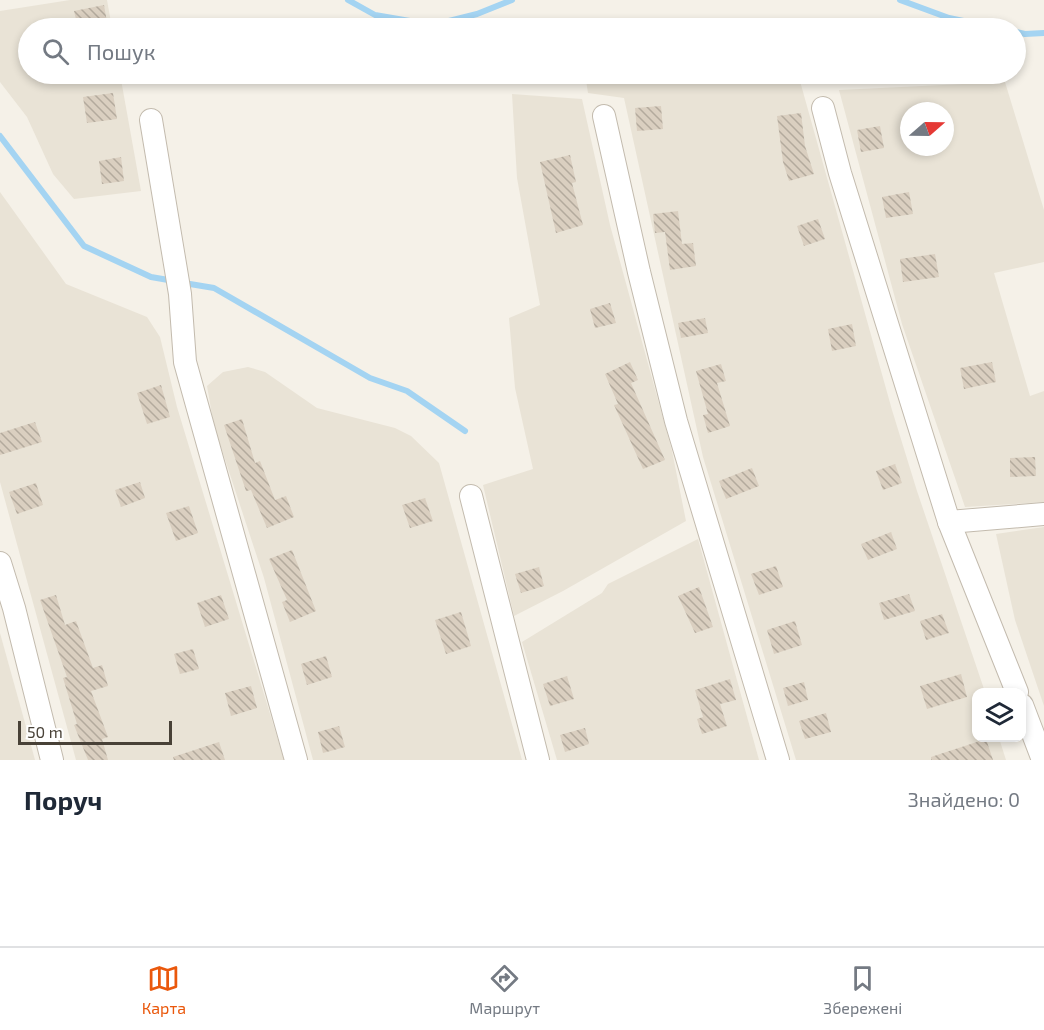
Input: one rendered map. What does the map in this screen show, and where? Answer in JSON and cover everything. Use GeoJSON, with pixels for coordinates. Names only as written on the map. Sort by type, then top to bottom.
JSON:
{"type":"FeatureCollection","features":[{"type":"Feature","properties":{"kind":"street"},"geometry":{"type":"LineString","coordinates":[[823,108],[840,173],[949,522],[1015,688]]}},
{"type":"Feature","properties":{"kind":"street"},"geometry":{"type":"LineString","coordinates":[[604,116],[675,421],[778,760]]}},
{"type":"Feature","properties":{"kind":"street"},"geometry":{"type":"LineString","coordinates":[[151,120],[180,294],[185,362],[296,760]]}},
{"type":"Feature","properties":{"kind":"street"},"geometry":{"type":"LineString","coordinates":[[471,496],[538,760]]}},
{"type":"Feature","properties":{"kind":"street"},"geometry":{"type":"LineString","coordinates":[[949,522],[1044,514]]}},
{"type":"Feature","properties":{"kind":"street"},"geometry":{"type":"LineString","coordinates":[[0,563],[14,608],[52,760]]}},
{"type":"Feature","properties":{"kind":"street"},"geometry":{"type":"LineString","coordinates":[[1026,715],[1043,760]]}},
{"type":"Feature","properties":{"kind":"shaded area"},"geometry":{"type":"Polygon","coordinates":[[[70,0],[107,0],[110,18],[18,18],[18,84],[122,84],[141,191],[74,199],[53,174],[27,117],[0,82],[0,11],[70,0]]]}},
{"type":"Feature","properties":{"kind":"shaded area"},"geometry":{"type":"Polygon","coordinates":[[[587,84],[801,84],[892,410],[984,688],[972,688],[972,742],[1000,742],[1006,760],[796,760],[703,457],[624,98],[588,93],[587,84]]]}},
{"type":"Feature","properties":{"kind":"shaded area"},"geometry":{"type":"Polygon","coordinates":[[[1006,84],[1044,210],[1044,262],[994,273],[1030,396],[1044,391],[1044,502],[965,507],[902,324],[839,90],[1006,84]]]}},
{"type":"Feature","properties":{"kind":"shaded area"},"geometry":{"type":"Polygon","coordinates":[[[512,94],[582,99],[610,225],[672,451],[686,521],[563,591],[514,616],[483,485],[533,469],[515,388],[509,318],[540,305],[517,178],[512,94]]]}},
{"type":"Feature","properties":{"kind":"shaded area"},"geometry":{"type":"Polygon","coordinates":[[[0,192],[66,284],[147,317],[160,337],[177,407],[284,760],[76,760],[0,482],[0,192]]]}},
{"type":"Feature","properties":{"kind":"shaded area"},"geometry":{"type":"Polygon","coordinates":[[[248,367],[265,372],[317,408],[395,428],[411,436],[439,463],[522,760],[313,760],[264,578],[214,426],[207,386],[223,372],[248,367]]]}},
{"type":"Feature","properties":{"kind":"shaded area"},"geometry":{"type":"Polygon","coordinates":[[[1044,527],[1044,706],[1015,620],[996,534],[1044,527]]]}},
{"type":"Feature","properties":{"kind":"shaded area"},"geometry":{"type":"Polygon","coordinates":[[[698,539],[759,760],[557,760],[522,642],[602,593],[608,584],[698,539]]]}},
{"type":"Feature","properties":{"kind":"shaded area"},"geometry":{"type":"Polygon","coordinates":[[[0,633],[25,723],[35,760],[0,760],[0,633]]]}},
{"type":"Feature","properties":{"kind":"building"},"geometry":{"type":"Polygon","coordinates":[[[104,5],[106,18],[76,18],[74,11],[104,5]]]}},
{"type":"Feature","properties":{"kind":"building"},"geometry":{"type":"Polygon","coordinates":[[[113,93],[117,119],[87,123],[83,97],[113,93]]]}},
{"type":"Feature","properties":{"kind":"building"},"geometry":{"type":"Polygon","coordinates":[[[661,106],[663,129],[637,131],[635,108],[661,106]]]}},
{"type":"Feature","properties":{"kind":"building"},"geometry":{"type":"Polygon","coordinates":[[[801,113],[805,146],[814,174],[789,181],[783,162],[777,116],[801,113]]]}},
{"type":"Feature","properties":{"kind":"building"},"geometry":{"type":"Polygon","coordinates":[[[880,126],[884,148],[861,152],[857,130],[880,126]]]}},
{"type":"Feature","properties":{"kind":"building"},"geometry":{"type":"Polygon","coordinates":[[[570,155],[576,182],[572,183],[583,225],[556,233],[540,162],[570,155]]]}},
{"type":"Feature","properties":{"kind":"building"},"geometry":{"type":"Polygon","coordinates":[[[121,157],[124,181],[102,184],[99,161],[121,157]]]}},
{"type":"Feature","properties":{"kind":"building"},"geometry":{"type":"Polygon","coordinates":[[[909,192],[913,214],[886,218],[882,197],[909,192]]]}},
{"type":"Feature","properties":{"kind":"building"},"geometry":{"type":"Polygon","coordinates":[[[678,211],[682,244],[693,243],[696,266],[670,270],[665,232],[655,233],[653,214],[678,211]]]}},
{"type":"Feature","properties":{"kind":"building"},"geometry":{"type":"Polygon","coordinates":[[[818,219],[825,239],[804,246],[797,226],[818,219]]]}},
{"type":"Feature","properties":{"kind":"building"},"geometry":{"type":"Polygon","coordinates":[[[935,254],[939,277],[903,282],[900,259],[935,254]]]}},
{"type":"Feature","properties":{"kind":"building"},"geometry":{"type":"Polygon","coordinates":[[[610,303],[616,323],[595,328],[590,309],[610,303]]]}},
{"type":"Feature","properties":{"kind":"building"},"geometry":{"type":"Polygon","coordinates":[[[705,318],[708,333],[681,338],[678,323],[705,318]]]}},
{"type":"Feature","properties":{"kind":"building"},"geometry":{"type":"Polygon","coordinates":[[[852,324],[856,346],[832,351],[828,329],[852,324]]]}},
{"type":"Feature","properties":{"kind":"building"},"geometry":{"type":"Polygon","coordinates":[[[630,362],[638,380],[631,383],[665,460],[643,469],[614,405],[618,404],[605,374],[630,362]]]}},
{"type":"Feature","properties":{"kind":"building"},"geometry":{"type":"Polygon","coordinates":[[[992,362],[996,382],[964,389],[960,368],[992,362]]]}},
{"type":"Feature","properties":{"kind":"building"},"geometry":{"type":"Polygon","coordinates":[[[721,364],[726,381],[717,383],[730,426],[708,433],[703,415],[708,414],[696,371],[721,364]]]}},
{"type":"Feature","properties":{"kind":"building"},"geometry":{"type":"Polygon","coordinates":[[[161,385],[170,417],[147,424],[137,393],[161,385]]]}},
{"type":"Feature","properties":{"kind":"building"},"geometry":{"type":"Polygon","coordinates":[[[242,419],[255,463],[260,461],[275,500],[286,496],[294,517],[267,528],[251,490],[246,491],[224,425],[242,419]]]}},
{"type":"Feature","properties":{"kind":"building"},"geometry":{"type":"Polygon","coordinates":[[[35,422],[42,442],[0,455],[0,433],[35,422]]]}},
{"type":"Feature","properties":{"kind":"building"},"geometry":{"type":"Polygon","coordinates":[[[1035,457],[1036,476],[1010,477],[1010,458],[1035,457]]]}},
{"type":"Feature","properties":{"kind":"building"},"geometry":{"type":"Polygon","coordinates":[[[895,464],[902,483],[883,490],[876,471],[895,464]]]}},
{"type":"Feature","properties":{"kind":"building"},"geometry":{"type":"Polygon","coordinates":[[[752,468],[759,486],[726,499],[719,481],[752,468]]]}},
{"type":"Feature","properties":{"kind":"building"},"geometry":{"type":"Polygon","coordinates":[[[140,482],[145,498],[121,507],[115,490],[140,482]]]}},
{"type":"Feature","properties":{"kind":"building"},"geometry":{"type":"Polygon","coordinates":[[[36,483],[43,505],[17,514],[9,492],[36,483]]]}},
{"type":"Feature","properties":{"kind":"building"},"geometry":{"type":"Polygon","coordinates":[[[425,498],[433,521],[410,528],[402,505],[425,498]]]}},
{"type":"Feature","properties":{"kind":"building"},"geometry":{"type":"Polygon","coordinates":[[[189,506],[198,533],[176,541],[166,513],[189,506]]]}},
{"type":"Feature","properties":{"kind":"building"},"geometry":{"type":"Polygon","coordinates":[[[891,532],[897,549],[868,560],[861,544],[891,532]]]}},
{"type":"Feature","properties":{"kind":"building"},"geometry":{"type":"Polygon","coordinates":[[[292,550],[316,611],[290,622],[282,602],[287,600],[269,559],[292,550]]]}},
{"type":"Feature","properties":{"kind":"building"},"geometry":{"type":"Polygon","coordinates":[[[776,566],[783,587],[759,595],[751,574],[776,566]]]}},
{"type":"Feature","properties":{"kind":"building"},"geometry":{"type":"Polygon","coordinates":[[[539,567],[544,586],[521,593],[515,574],[539,567]]]}},
{"type":"Feature","properties":{"kind":"building"},"geometry":{"type":"Polygon","coordinates":[[[699,587],[713,627],[695,633],[678,596],[699,587]]]}},
{"type":"Feature","properties":{"kind":"building"},"geometry":{"type":"Polygon","coordinates":[[[909,594],[915,611],[884,620],[879,603],[909,594]]]}},
{"type":"Feature","properties":{"kind":"building"},"geometry":{"type":"Polygon","coordinates":[[[56,595],[65,625],[76,621],[93,668],[102,665],[108,686],[91,691],[108,737],[102,739],[108,760],[88,760],[74,725],[77,724],[63,678],[67,677],[40,600],[56,595]]]}},
{"type":"Feature","properties":{"kind":"building"},"geometry":{"type":"Polygon","coordinates":[[[221,595],[229,619],[205,627],[197,603],[221,595]]]}},
{"type":"Feature","properties":{"kind":"building"},"geometry":{"type":"Polygon","coordinates":[[[461,612],[471,646],[446,654],[435,620],[461,612]]]}},
{"type":"Feature","properties":{"kind":"building"},"geometry":{"type":"Polygon","coordinates":[[[942,614],[949,633],[926,640],[920,621],[942,614]]]}},
{"type":"Feature","properties":{"kind":"building"},"geometry":{"type":"Polygon","coordinates":[[[795,621],[802,645],[774,654],[767,630],[795,621]]]}},
{"type":"Feature","properties":{"kind":"building"},"geometry":{"type":"Polygon","coordinates":[[[193,649],[199,669],[180,674],[174,654],[193,649]]]}},
{"type":"Feature","properties":{"kind":"building"},"geometry":{"type":"Polygon","coordinates":[[[326,656],[332,677],[307,685],[301,664],[326,656]]]}},
{"type":"Feature","properties":{"kind":"building"},"geometry":{"type":"Polygon","coordinates":[[[961,674],[967,697],[927,709],[920,686],[961,674]]]}},
{"type":"Feature","properties":{"kind":"building"},"geometry":{"type":"Polygon","coordinates":[[[567,676],[574,699],[550,706],[543,684],[567,676]]]}},
{"type":"Feature","properties":{"kind":"building"},"geometry":{"type":"Polygon","coordinates":[[[730,679],[736,700],[720,704],[727,726],[702,734],[697,719],[703,717],[695,690],[730,679]]]}},
{"type":"Feature","properties":{"kind":"building"},"geometry":{"type":"Polygon","coordinates":[[[804,682],[808,700],[788,706],[783,688],[804,682]]]}},
{"type":"Feature","properties":{"kind":"building"},"geometry":{"type":"Polygon","coordinates":[[[251,686],[257,708],[231,716],[225,693],[251,686]]]}},
{"type":"Feature","properties":{"kind":"building"},"geometry":{"type":"Polygon","coordinates":[[[826,713],[831,732],[805,739],[799,721],[826,713]]]}},
{"type":"Feature","properties":{"kind":"building"},"geometry":{"type":"Polygon","coordinates":[[[339,726],[345,747],[323,753],[318,732],[339,726]]]}},
{"type":"Feature","properties":{"kind":"building"},"geometry":{"type":"Polygon","coordinates":[[[585,728],[589,744],[565,752],[560,735],[585,728]]]}},
{"type":"Feature","properties":{"kind":"building"},"geometry":{"type":"Polygon","coordinates":[[[219,742],[225,760],[174,760],[173,757],[219,742]]]}},
{"type":"Feature","properties":{"kind":"building"},"geometry":{"type":"Polygon","coordinates":[[[977,742],[987,742],[993,760],[931,760],[931,757],[977,742]]]}},
{"type":"Feature","properties":{"kind":"waterway"},"geometry":{"type":"LineString","coordinates":[[348,0],[375,15],[392,18]]}},
{"type":"Feature","properties":{"kind":"waterway"},"geometry":{"type":"LineString","coordinates":[[461,18],[512,0]]}},
{"type":"Feature","properties":{"kind":"waterway"},"geometry":{"type":"LineString","coordinates":[[900,0],[949,18]]}},
{"type":"Feature","properties":{"kind":"waterway"},"geometry":{"type":"LineString","coordinates":[[1026,34],[1044,33]]}},
{"type":"Feature","properties":{"kind":"waterway"},"geometry":{"type":"LineString","coordinates":[[0,136],[84,246],[151,277],[174,281]]}},
{"type":"Feature","properties":{"kind":"waterway"},"geometry":{"type":"LineString","coordinates":[[184,283],[214,288],[370,378],[407,391],[465,431]]}}]}
